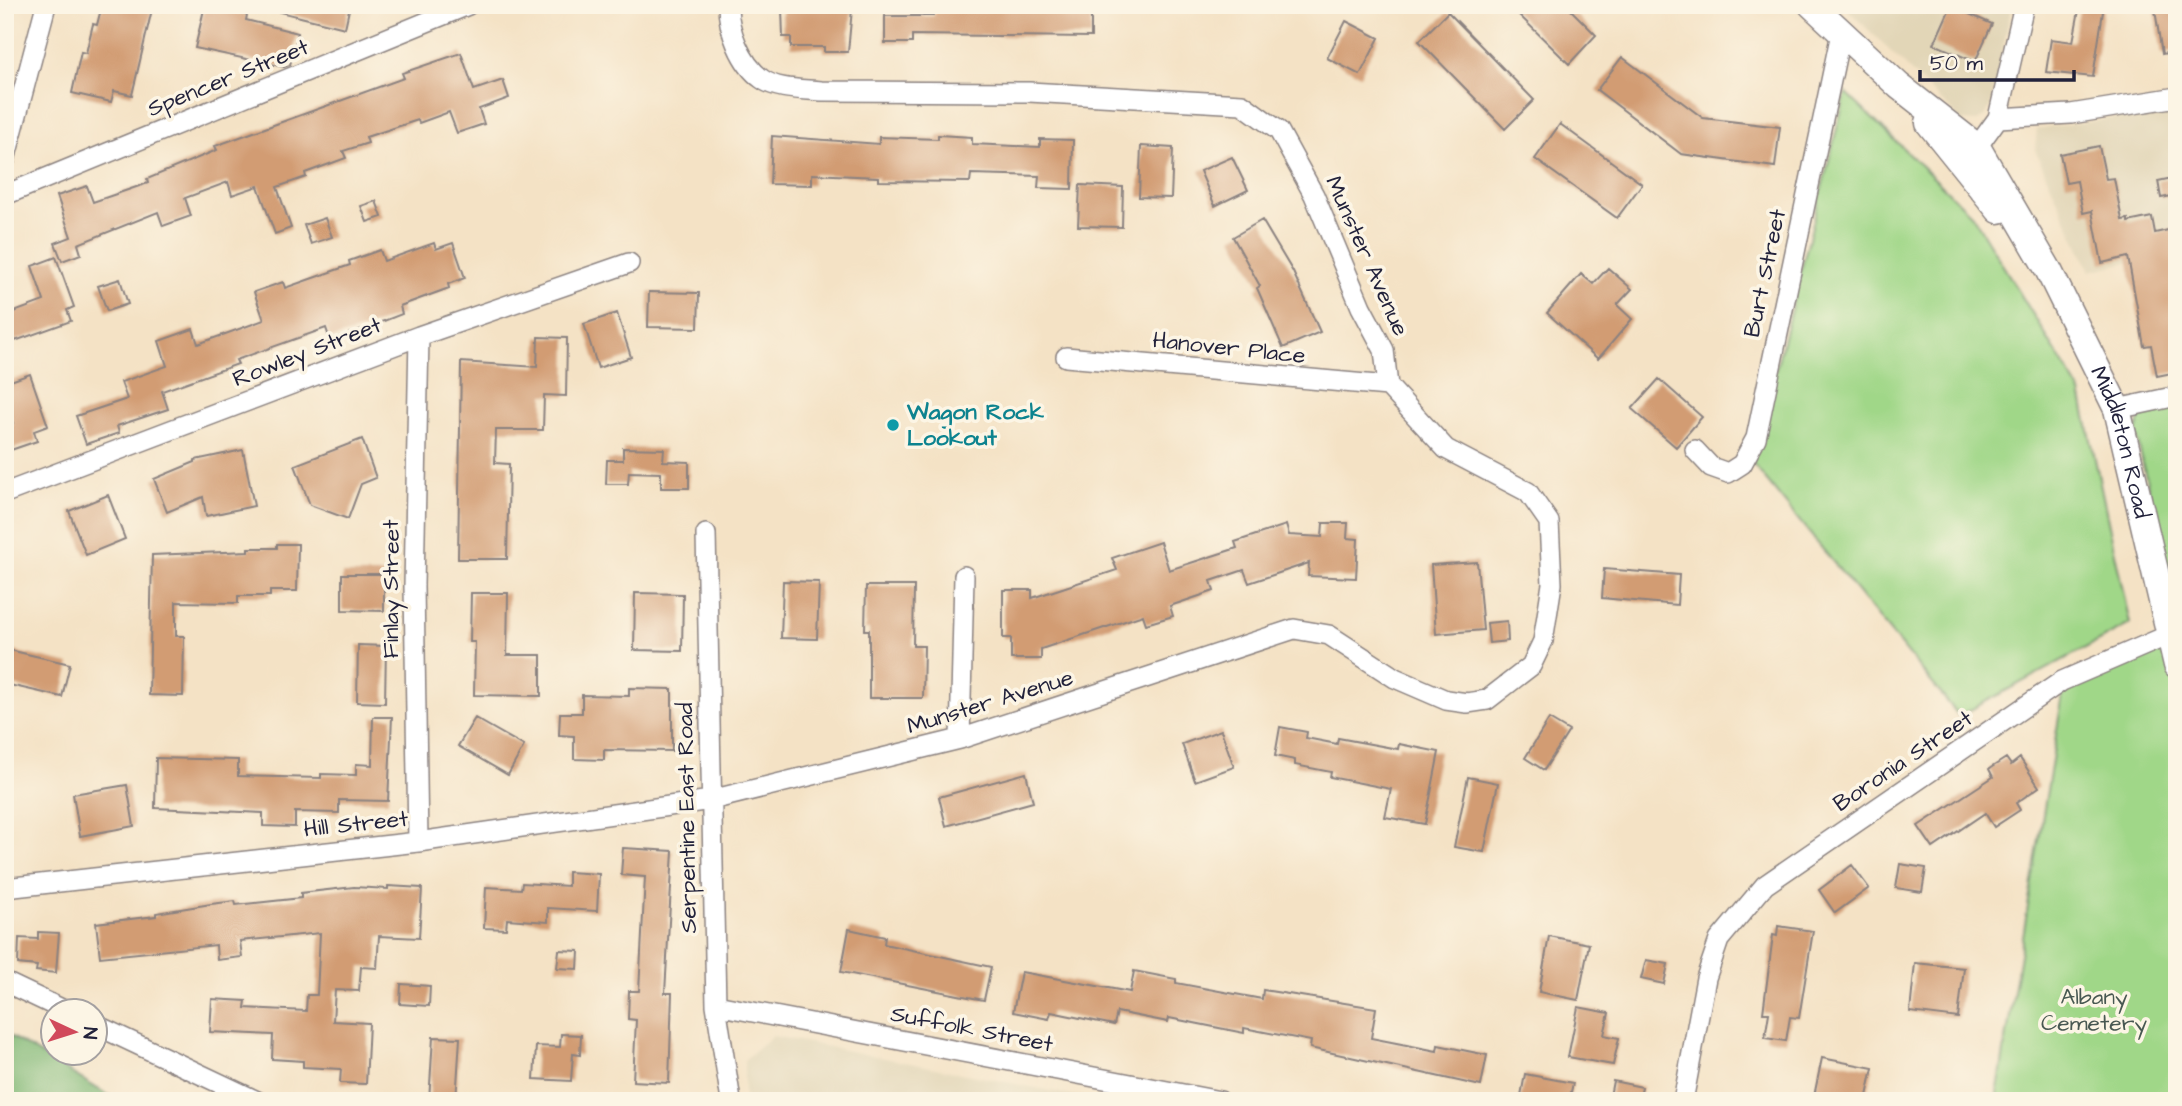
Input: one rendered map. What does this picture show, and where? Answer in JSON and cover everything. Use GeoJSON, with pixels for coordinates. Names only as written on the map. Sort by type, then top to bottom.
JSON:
{"type":"FeatureCollection","features":[{"type":"Feature","properties":{"kind":"main road","name":"Middleton Road"},"geometry":{"type":"LineString","coordinates":[[1812,5],[1899,86],[1977,147],[2048,269],[2117,409],[2177,665]]}},
{"type":"Feature","properties":{"kind":"main road","name":"Middleton Road"},"geometry":{"type":"LineString","coordinates":[[1899,86],[2048,269]]}},
{"type":"Feature","properties":{"kind":"street"},"geometry":{"type":"LineString","coordinates":[[5,160],[46,5]]}},
{"type":"Feature","properties":{"kind":"street","name":"Spencer Street"},"geometry":{"type":"LineString","coordinates":[[5,195],[468,5]]}},
{"type":"Feature","properties":{"kind":"street","name":"Munster Avenue"},"geometry":{"type":"LineString","coordinates":[[711,800],[960,739],[1294,629],[1329,635],[1395,678],[1446,700],[1467,703],[1487,700],[1531,666],[1543,641],[1552,584],[1549,522],[1528,492],[1446,449],[1388,386],[1384,350],[1361,307],[1314,195],[1279,131],[1242,104],[1029,92],[821,91],[787,88],[762,79],[738,50],[728,5]]}},
{"type":"Feature","properties":{"kind":"street"},"geometry":{"type":"LineString","coordinates":[[1977,147],[1998,118],[2024,5]]}},
{"type":"Feature","properties":{"kind":"street","name":"Burt Street"},"geometry":{"type":"LineString","coordinates":[[1695,450],[1711,467],[1728,473],[1742,464],[1756,438],[1841,33]]}},
{"type":"Feature","properties":{"kind":"street"},"geometry":{"type":"LineString","coordinates":[[1998,118],[2071,114],[2177,97]]}},
{"type":"Feature","properties":{"kind":"street","name":"Rowley Street"},"geometry":{"type":"LineString","coordinates":[[5,493],[419,336],[629,263]]}},
{"type":"Feature","properties":{"kind":"street","name":"Finlay Street"},"geometry":{"type":"LineString","coordinates":[[418,842],[414,586],[419,336]]}},
{"type":"Feature","properties":{"kind":"street","name":"Hanover Place"},"geometry":{"type":"LineString","coordinates":[[1066,357],[1388,386]]}},
{"type":"Feature","properties":{"kind":"street"},"geometry":{"type":"LineString","coordinates":[[2117,409],[2177,396]]}},
{"type":"Feature","properties":{"kind":"street","name":"Serpentine East Road"},"geometry":{"type":"LineString","coordinates":[[706,534],[716,1005],[731,1101]]}},
{"type":"Feature","properties":{"kind":"street"},"geometry":{"type":"LineString","coordinates":[[960,739],[964,576]]}},
{"type":"Feature","properties":{"kind":"street","name":"Boronia Street"},"geometry":{"type":"LineString","coordinates":[[1683,1101],[1706,978],[1719,940],[1765,885],[2062,681],[2171,634]]}},
{"type":"Feature","properties":{"kind":"street","name":"Hill Street"},"geometry":{"type":"LineString","coordinates":[[5,888],[418,842],[711,800]]}},
{"type":"Feature","properties":{"kind":"street"},"geometry":{"type":"LineString","coordinates":[[5,982],[39,998]]}},
{"type":"Feature","properties":{"kind":"street","name":"Suffolk Street"},"geometry":{"type":"LineString","coordinates":[[716,1005],[1220,1101]]}},
{"type":"Feature","properties":{"kind":"street"},"geometry":{"type":"LineString","coordinates":[[108,1031],[257,1101]]}},
{"type":"Feature","properties":{"kind":"shaded area"},"geometry":{"type":"Polygon","coordinates":[[[1843,5],[2012,5],[1991,105],[1985,116],[1976,122],[1962,121],[1843,5]]]}},
{"type":"Feature","properties":{"kind":"shaded area"},"geometry":{"type":"Polygon","coordinates":[[[2167,111],[2177,159],[2177,250],[2090,271],[2035,150],[2037,129],[2167,111]]]}},
{"type":"Feature","properties":{"kind":"shaded area"},"geometry":{"type":"Polygon","coordinates":[[[773,1036],[1101,1101],[744,1101],[744,1060],[773,1036]]]}},
{"type":"Feature","properties":{"kind":"green space"},"geometry":{"type":"Polygon","coordinates":[[[1846,93],[1972,215],[2081,393],[2130,624],[1959,716],[1752,463],[1846,93]]]}},
{"type":"Feature","properties":{"kind":"green space"},"geometry":{"type":"Polygon","coordinates":[[[2177,404],[2177,616],[2136,433],[2143,410],[2177,404]]]}},
{"type":"Feature","properties":{"kind":"green space","name":"Albany Cemetery"},"geometry":{"type":"Polygon","coordinates":[[[2177,642],[2177,1101],[1996,1101],[2063,693],[2128,661],[2177,642]]]}},
{"type":"Feature","properties":{"kind":"green space"},"geometry":{"type":"Polygon","coordinates":[[[5,1033],[38,1053],[38,1068],[63,1068],[118,1101],[5,1101],[5,1033]]]}},
{"type":"Feature","properties":{"kind":"building"},"geometry":{"type":"Polygon","coordinates":[[[102,5],[153,5],[132,95],[114,91],[111,102],[72,93],[81,52],[86,53],[93,24],[97,25],[102,5]]]}},
{"type":"Feature","properties":{"kind":"building"},"geometry":{"type":"Polygon","coordinates":[[[205,5],[247,15],[246,20],[298,33],[290,65],[284,67],[195,48],[205,5]]]}},
{"type":"Feature","properties":{"kind":"building"},"geometry":{"type":"Polygon","coordinates":[[[277,5],[350,5],[345,28],[276,11],[277,5]]]}},
{"type":"Feature","properties":{"kind":"building"},"geometry":{"type":"Polygon","coordinates":[[[934,5],[1091,5],[1091,37],[912,35],[912,43],[885,43],[885,16],[934,16],[934,5]]]}},
{"type":"Feature","properties":{"kind":"building"},"geometry":{"type":"Polygon","coordinates":[[[1509,5],[1566,5],[1596,35],[1569,64],[1509,5]]]}},
{"type":"Feature","properties":{"kind":"building"},"geometry":{"type":"Polygon","coordinates":[[[2080,5],[2104,5],[2093,77],[2046,72],[2051,39],[2073,42],[2080,5]]]}},
{"type":"Feature","properties":{"kind":"building"},"geometry":{"type":"Polygon","coordinates":[[[1951,6],[1992,24],[1975,62],[1934,44],[1951,6]]]}},
{"type":"Feature","properties":{"kind":"building"},"geometry":{"type":"Polygon","coordinates":[[[2177,6],[2177,51],[2162,54],[2155,10],[2177,6]]]}},
{"type":"Feature","properties":{"kind":"building"},"geometry":{"type":"Polygon","coordinates":[[[782,9],[852,9],[848,52],[824,52],[824,47],[791,47],[791,37],[783,37],[782,9]]]}},
{"type":"Feature","properties":{"kind":"building"},"geometry":{"type":"Polygon","coordinates":[[[1448,12],[1534,100],[1505,129],[1419,41],[1448,12]]]}},
{"type":"Feature","properties":{"kind":"building"},"geometry":{"type":"Polygon","coordinates":[[[1346,21],[1379,38],[1360,75],[1327,58],[1346,21]]]}},
{"type":"Feature","properties":{"kind":"building"},"geometry":{"type":"Polygon","coordinates":[[[461,53],[474,90],[503,80],[509,98],[479,109],[484,124],[457,133],[449,112],[366,137],[368,143],[343,151],[346,158],[277,187],[291,228],[275,234],[258,186],[232,195],[228,182],[185,198],[191,216],[163,226],[158,212],[78,244],[81,254],[62,261],[55,243],[71,237],[57,196],[87,186],[93,202],[148,183],[147,179],[217,150],[215,146],[404,78],[402,73],[461,53]]]}},
{"type":"Feature","properties":{"kind":"building"},"geometry":{"type":"Polygon","coordinates":[[[1622,57],[1703,118],[1780,127],[1775,167],[1681,154],[1597,90],[1622,57]]]}},
{"type":"Feature","properties":{"kind":"building"},"geometry":{"type":"Polygon","coordinates":[[[1560,124],[1642,184],[1617,218],[1535,159],[1560,124]]]}},
{"type":"Feature","properties":{"kind":"building"},"geometry":{"type":"Polygon","coordinates":[[[938,135],[972,137],[972,144],[1040,147],[1040,139],[1073,140],[1072,189],[1038,188],[1039,176],[971,174],[970,182],[878,181],[878,177],[812,174],[812,185],[770,184],[772,136],[879,144],[879,137],[938,139],[938,135]]]}},
{"type":"Feature","properties":{"kind":"building"},"geometry":{"type":"Polygon","coordinates":[[[1141,146],[1173,148],[1171,198],[1139,197],[1141,146]]]}},
{"type":"Feature","properties":{"kind":"building"},"geometry":{"type":"Polygon","coordinates":[[[2099,146],[2106,179],[2114,178],[2122,220],[2128,219],[2128,222],[2152,217],[2155,233],[2177,228],[2177,372],[2157,376],[2151,345],[2144,346],[2128,257],[2102,263],[2092,211],[2083,213],[2077,181],[2066,183],[2060,154],[2099,146]]]}},
{"type":"Feature","properties":{"kind":"building"},"geometry":{"type":"Polygon","coordinates":[[[1232,157],[1248,190],[1215,206],[1200,171],[1232,157]]]}},
{"type":"Feature","properties":{"kind":"building"},"geometry":{"type":"Polygon","coordinates":[[[2177,177],[2177,195],[2161,198],[2158,181],[2177,177]]]}},
{"type":"Feature","properties":{"kind":"building"},"geometry":{"type":"Polygon","coordinates":[[[1080,185],[1123,187],[1122,227],[1078,226],[1080,185]]]}},
{"type":"Feature","properties":{"kind":"building"},"geometry":{"type":"Polygon","coordinates":[[[376,201],[382,217],[367,222],[361,206],[376,201]]]}},
{"type":"Feature","properties":{"kind":"building"},"geometry":{"type":"Polygon","coordinates":[[[325,218],[332,237],[311,244],[304,225],[325,218]]]}},
{"type":"Feature","properties":{"kind":"building"},"geometry":{"type":"Polygon","coordinates":[[[1262,220],[1293,272],[1320,332],[1283,348],[1257,288],[1260,286],[1233,237],[1262,220]]]}},
{"type":"Feature","properties":{"kind":"building"},"geometry":{"type":"Polygon","coordinates":[[[434,243],[436,249],[453,243],[465,278],[448,284],[449,288],[400,306],[402,314],[366,328],[330,340],[326,328],[236,360],[238,364],[162,391],[168,409],[117,426],[119,433],[86,444],[76,416],[127,399],[121,382],[167,366],[159,341],[193,329],[198,344],[264,320],[254,292],[283,282],[285,288],[350,265],[349,261],[380,250],[384,261],[434,243]]]}},
{"type":"Feature","properties":{"kind":"building"},"geometry":{"type":"Polygon","coordinates":[[[56,257],[74,307],[67,310],[71,321],[15,341],[6,315],[44,301],[32,266],[56,257]]]}},
{"type":"Feature","properties":{"kind":"building"},"geometry":{"type":"Polygon","coordinates":[[[1608,268],[1632,289],[1617,305],[1632,319],[1598,359],[1547,313],[1581,274],[1593,284],[1608,268]]]}},
{"type":"Feature","properties":{"kind":"building"},"geometry":{"type":"Polygon","coordinates":[[[120,279],[128,304],[107,311],[98,286],[120,279]]]}},
{"type":"Feature","properties":{"kind":"building"},"geometry":{"type":"Polygon","coordinates":[[[649,292],[699,293],[698,328],[648,327],[649,292]]]}},
{"type":"Feature","properties":{"kind":"building"},"geometry":{"type":"Polygon","coordinates":[[[617,313],[631,357],[598,368],[584,324],[617,313]]]}},
{"type":"Feature","properties":{"kind":"building"},"geometry":{"type":"Polygon","coordinates":[[[538,337],[567,338],[566,396],[544,395],[543,430],[496,430],[495,463],[509,464],[507,559],[458,559],[461,362],[537,367],[538,337]]]}},
{"type":"Feature","properties":{"kind":"building"},"geometry":{"type":"Polygon","coordinates":[[[30,374],[48,426],[34,431],[37,441],[5,452],[5,426],[13,423],[5,400],[5,383],[30,374]]]}},
{"type":"Feature","properties":{"kind":"building"},"geometry":{"type":"Polygon","coordinates":[[[1659,379],[1702,417],[1676,447],[1632,409],[1659,379]]]}},
{"type":"Feature","properties":{"kind":"building"},"geometry":{"type":"Polygon","coordinates":[[[362,439],[376,478],[361,484],[348,519],[310,505],[295,465],[362,439]]]}},
{"type":"Feature","properties":{"kind":"building"},"geometry":{"type":"Polygon","coordinates":[[[623,448],[664,449],[663,461],[689,462],[689,488],[661,488],[661,473],[629,472],[628,484],[606,484],[607,460],[623,460],[623,448]]]}},
{"type":"Feature","properties":{"kind":"building"},"geometry":{"type":"Polygon","coordinates":[[[243,450],[254,506],[206,516],[203,497],[167,512],[154,479],[195,460],[243,450]]]}},
{"type":"Feature","properties":{"kind":"building"},"geometry":{"type":"Polygon","coordinates":[[[108,495],[125,539],[86,555],[69,511],[108,495]]]}},
{"type":"Feature","properties":{"kind":"building"},"geometry":{"type":"Polygon","coordinates":[[[1323,523],[1348,523],[1347,538],[1358,539],[1356,578],[1308,576],[1309,563],[1249,583],[1244,570],[1211,581],[1214,591],[1170,606],[1173,616],[1146,624],[1143,615],[1041,649],[1041,659],[1011,659],[1011,638],[1003,638],[1003,590],[1032,590],[1032,598],[1117,570],[1112,558],[1160,542],[1169,570],[1237,548],[1235,542],[1286,525],[1289,535],[1322,537],[1323,523]]]}},
{"type":"Feature","properties":{"kind":"building"},"geometry":{"type":"Polygon","coordinates":[[[277,544],[298,544],[297,591],[270,591],[270,596],[238,596],[238,603],[176,602],[176,636],[184,636],[183,696],[149,695],[152,555],[248,551],[248,548],[277,548],[277,544]]]}},
{"type":"Feature","properties":{"kind":"building"},"geometry":{"type":"Polygon","coordinates":[[[1477,562],[1483,630],[1436,634],[1431,565],[1477,562]]]}},
{"type":"Feature","properties":{"kind":"building"},"geometry":{"type":"Polygon","coordinates":[[[1604,569],[1679,575],[1677,605],[1602,598],[1604,569]]]}},
{"type":"Feature","properties":{"kind":"building"},"geometry":{"type":"Polygon","coordinates":[[[342,574],[384,574],[384,611],[342,610],[342,574]]]}},
{"type":"Feature","properties":{"kind":"building"},"geometry":{"type":"Polygon","coordinates":[[[783,581],[819,582],[817,639],[781,638],[783,581]]]}},
{"type":"Feature","properties":{"kind":"building"},"geometry":{"type":"Polygon","coordinates":[[[866,586],[914,586],[913,646],[924,646],[923,698],[869,698],[869,630],[865,630],[866,586]]]}},
{"type":"Feature","properties":{"kind":"building"},"geometry":{"type":"Polygon","coordinates":[[[471,593],[508,593],[507,655],[541,655],[541,696],[474,695],[475,642],[470,642],[471,593]]]}},
{"type":"Feature","properties":{"kind":"building"},"geometry":{"type":"Polygon","coordinates":[[[635,593],[683,594],[682,651],[634,650],[635,593]]]}},
{"type":"Feature","properties":{"kind":"building"},"geometry":{"type":"Polygon","coordinates":[[[1507,621],[1508,641],[1489,643],[1487,623],[1507,621]]]}},
{"type":"Feature","properties":{"kind":"building"},"geometry":{"type":"Polygon","coordinates":[[[358,645],[386,646],[385,703],[357,702],[358,645]]]}},
{"type":"Feature","properties":{"kind":"building"},"geometry":{"type":"Polygon","coordinates":[[[5,649],[70,664],[62,697],[5,684],[5,649]]]}},
{"type":"Feature","properties":{"kind":"building"},"geometry":{"type":"Polygon","coordinates":[[[629,688],[672,689],[672,751],[604,750],[604,760],[574,759],[574,736],[559,735],[560,713],[582,713],[582,695],[629,696],[629,688]]]}},
{"type":"Feature","properties":{"kind":"building"},"geometry":{"type":"Polygon","coordinates":[[[373,717],[392,717],[388,801],[339,800],[339,813],[295,812],[295,827],[263,826],[263,813],[155,808],[156,758],[238,760],[238,776],[321,778],[321,774],[356,775],[356,764],[372,765],[373,717]]]}},
{"type":"Feature","properties":{"kind":"building"},"geometry":{"type":"Polygon","coordinates":[[[475,718],[524,746],[508,775],[458,746],[475,718]]]}},
{"type":"Feature","properties":{"kind":"building"},"geometry":{"type":"Polygon","coordinates":[[[1549,719],[1569,731],[1544,770],[1525,758],[1549,719]]]}},
{"type":"Feature","properties":{"kind":"building"},"geometry":{"type":"Polygon","coordinates":[[[1280,727],[1307,732],[1306,738],[1337,744],[1338,738],[1398,749],[1399,744],[1439,752],[1425,824],[1385,817],[1391,789],[1330,777],[1331,772],[1295,765],[1295,760],[1275,756],[1280,727]]]}},
{"type":"Feature","properties":{"kind":"building"},"geometry":{"type":"Polygon","coordinates":[[[1221,730],[1234,767],[1195,781],[1182,744],[1221,730]]]}},
{"type":"Feature","properties":{"kind":"building"},"geometry":{"type":"Polygon","coordinates":[[[2006,758],[2011,765],[2020,758],[2039,787],[2016,803],[2020,810],[1994,827],[1985,813],[1933,848],[1918,826],[1993,777],[1989,769],[2006,758]]]}},
{"type":"Feature","properties":{"kind":"building"},"geometry":{"type":"Polygon","coordinates":[[[1026,773],[1033,802],[946,826],[939,797],[1026,773]]]}},
{"type":"Feature","properties":{"kind":"building"},"geometry":{"type":"Polygon","coordinates":[[[1468,777],[1498,783],[1484,852],[1454,847],[1468,777]]]}},
{"type":"Feature","properties":{"kind":"building"},"geometry":{"type":"Polygon","coordinates":[[[127,785],[134,826],[80,836],[73,794],[127,785]]]}},
{"type":"Feature","properties":{"kind":"building"},"geometry":{"type":"Polygon","coordinates":[[[623,848],[673,851],[665,993],[672,993],[669,1083],[633,1081],[636,1020],[628,1019],[629,991],[639,991],[645,877],[621,875],[623,848]]]}},
{"type":"Feature","properties":{"kind":"building"},"geometry":{"type":"Polygon","coordinates":[[[1900,864],[1926,868],[1922,892],[1896,888],[1900,864]]]}},
{"type":"Feature","properties":{"kind":"building"},"geometry":{"type":"Polygon","coordinates":[[[1852,865],[1869,888],[1835,913],[1819,890],[1852,865]]]}},
{"type":"Feature","properties":{"kind":"building"},"geometry":{"type":"Polygon","coordinates":[[[568,872],[599,874],[597,911],[548,908],[548,922],[507,919],[506,929],[484,928],[486,887],[521,889],[522,883],[568,886],[568,872]]]}},
{"type":"Feature","properties":{"kind":"building"},"geometry":{"type":"Polygon","coordinates":[[[388,886],[422,888],[419,938],[379,936],[377,968],[361,967],[359,991],[335,990],[333,1021],[369,1023],[366,1084],[340,1083],[341,1069],[303,1067],[303,1061],[272,1059],[273,1035],[210,1032],[212,999],[246,1001],[245,1008],[306,1011],[307,995],[317,995],[320,933],[240,941],[242,957],[217,960],[216,945],[100,957],[96,923],[156,916],[156,913],[211,904],[235,901],[236,905],[301,898],[301,893],[354,887],[388,889],[388,886]]]}},
{"type":"Feature","properties":{"kind":"building"},"geometry":{"type":"Polygon","coordinates":[[[1778,926],[1813,931],[1799,1018],[1790,1017],[1786,1041],[1765,1038],[1769,1013],[1763,1013],[1773,935],[1777,936],[1778,926]]]}},
{"type":"Feature","properties":{"kind":"building"},"geometry":{"type":"Polygon","coordinates":[[[849,929],[885,937],[884,944],[991,967],[984,1000],[841,972],[849,929]]]}},
{"type":"Feature","properties":{"kind":"building"},"geometry":{"type":"Polygon","coordinates":[[[38,932],[59,933],[56,973],[36,971],[37,966],[18,964],[19,938],[38,939],[38,932]]]}},
{"type":"Feature","properties":{"kind":"building"},"geometry":{"type":"Polygon","coordinates":[[[1549,936],[1589,944],[1578,1000],[1539,992],[1549,936]]]}},
{"type":"Feature","properties":{"kind":"building"},"geometry":{"type":"Polygon","coordinates":[[[559,950],[579,951],[578,969],[557,968],[559,950]]]}},
{"type":"Feature","properties":{"kind":"building"},"geometry":{"type":"Polygon","coordinates":[[[1646,960],[1668,964],[1664,984],[1641,979],[1646,960]]]}},
{"type":"Feature","properties":{"kind":"building"},"geometry":{"type":"Polygon","coordinates":[[[1915,963],[1964,968],[1958,1018],[1910,1012],[1915,963]]]}},
{"type":"Feature","properties":{"kind":"building"},"geometry":{"type":"Polygon","coordinates":[[[1134,971],[1176,979],[1176,983],[1262,999],[1263,990],[1376,1008],[1371,1038],[1437,1051],[1438,1045],[1487,1055],[1481,1086],[1310,1048],[1311,1041],[1244,1028],[1244,1033],[1169,1018],[1168,1022],[1117,1012],[1114,1025],[1051,1012],[1049,1019],[1013,1012],[1021,972],[1130,992],[1134,971]]]}},
{"type":"Feature","properties":{"kind":"building"},"geometry":{"type":"Polygon","coordinates":[[[401,984],[430,986],[429,1006],[400,1004],[401,984]]]}},
{"type":"Feature","properties":{"kind":"building"},"geometry":{"type":"Polygon","coordinates":[[[1578,1007],[1609,1013],[1604,1035],[1619,1038],[1613,1065],[1568,1057],[1578,1007]]]}},
{"type":"Feature","properties":{"kind":"building"},"geometry":{"type":"Polygon","coordinates":[[[561,1034],[581,1035],[580,1055],[573,1054],[571,1081],[534,1079],[536,1046],[560,1047],[561,1034]]]}},
{"type":"Feature","properties":{"kind":"building"},"geometry":{"type":"Polygon","coordinates":[[[433,1037],[460,1038],[456,1101],[429,1101],[433,1037]]]}},
{"type":"Feature","properties":{"kind":"building"},"geometry":{"type":"Polygon","coordinates":[[[1822,1058],[1873,1068],[1866,1101],[1836,1098],[1836,1101],[1813,1101],[1822,1058]]]}},
{"type":"Feature","properties":{"kind":"building"},"geometry":{"type":"Polygon","coordinates":[[[1525,1074],[1573,1083],[1569,1101],[1520,1101],[1525,1074]]]}},
{"type":"Feature","properties":{"kind":"building"},"geometry":{"type":"Polygon","coordinates":[[[1613,1081],[1642,1087],[1639,1101],[1609,1101],[1613,1081]]]}},
{"type":"Feature","properties":{"kind":"place","name":"Wagon Rock Lookout"},"geometry":{"type":"Point","coordinates":[893,425]}}]}
